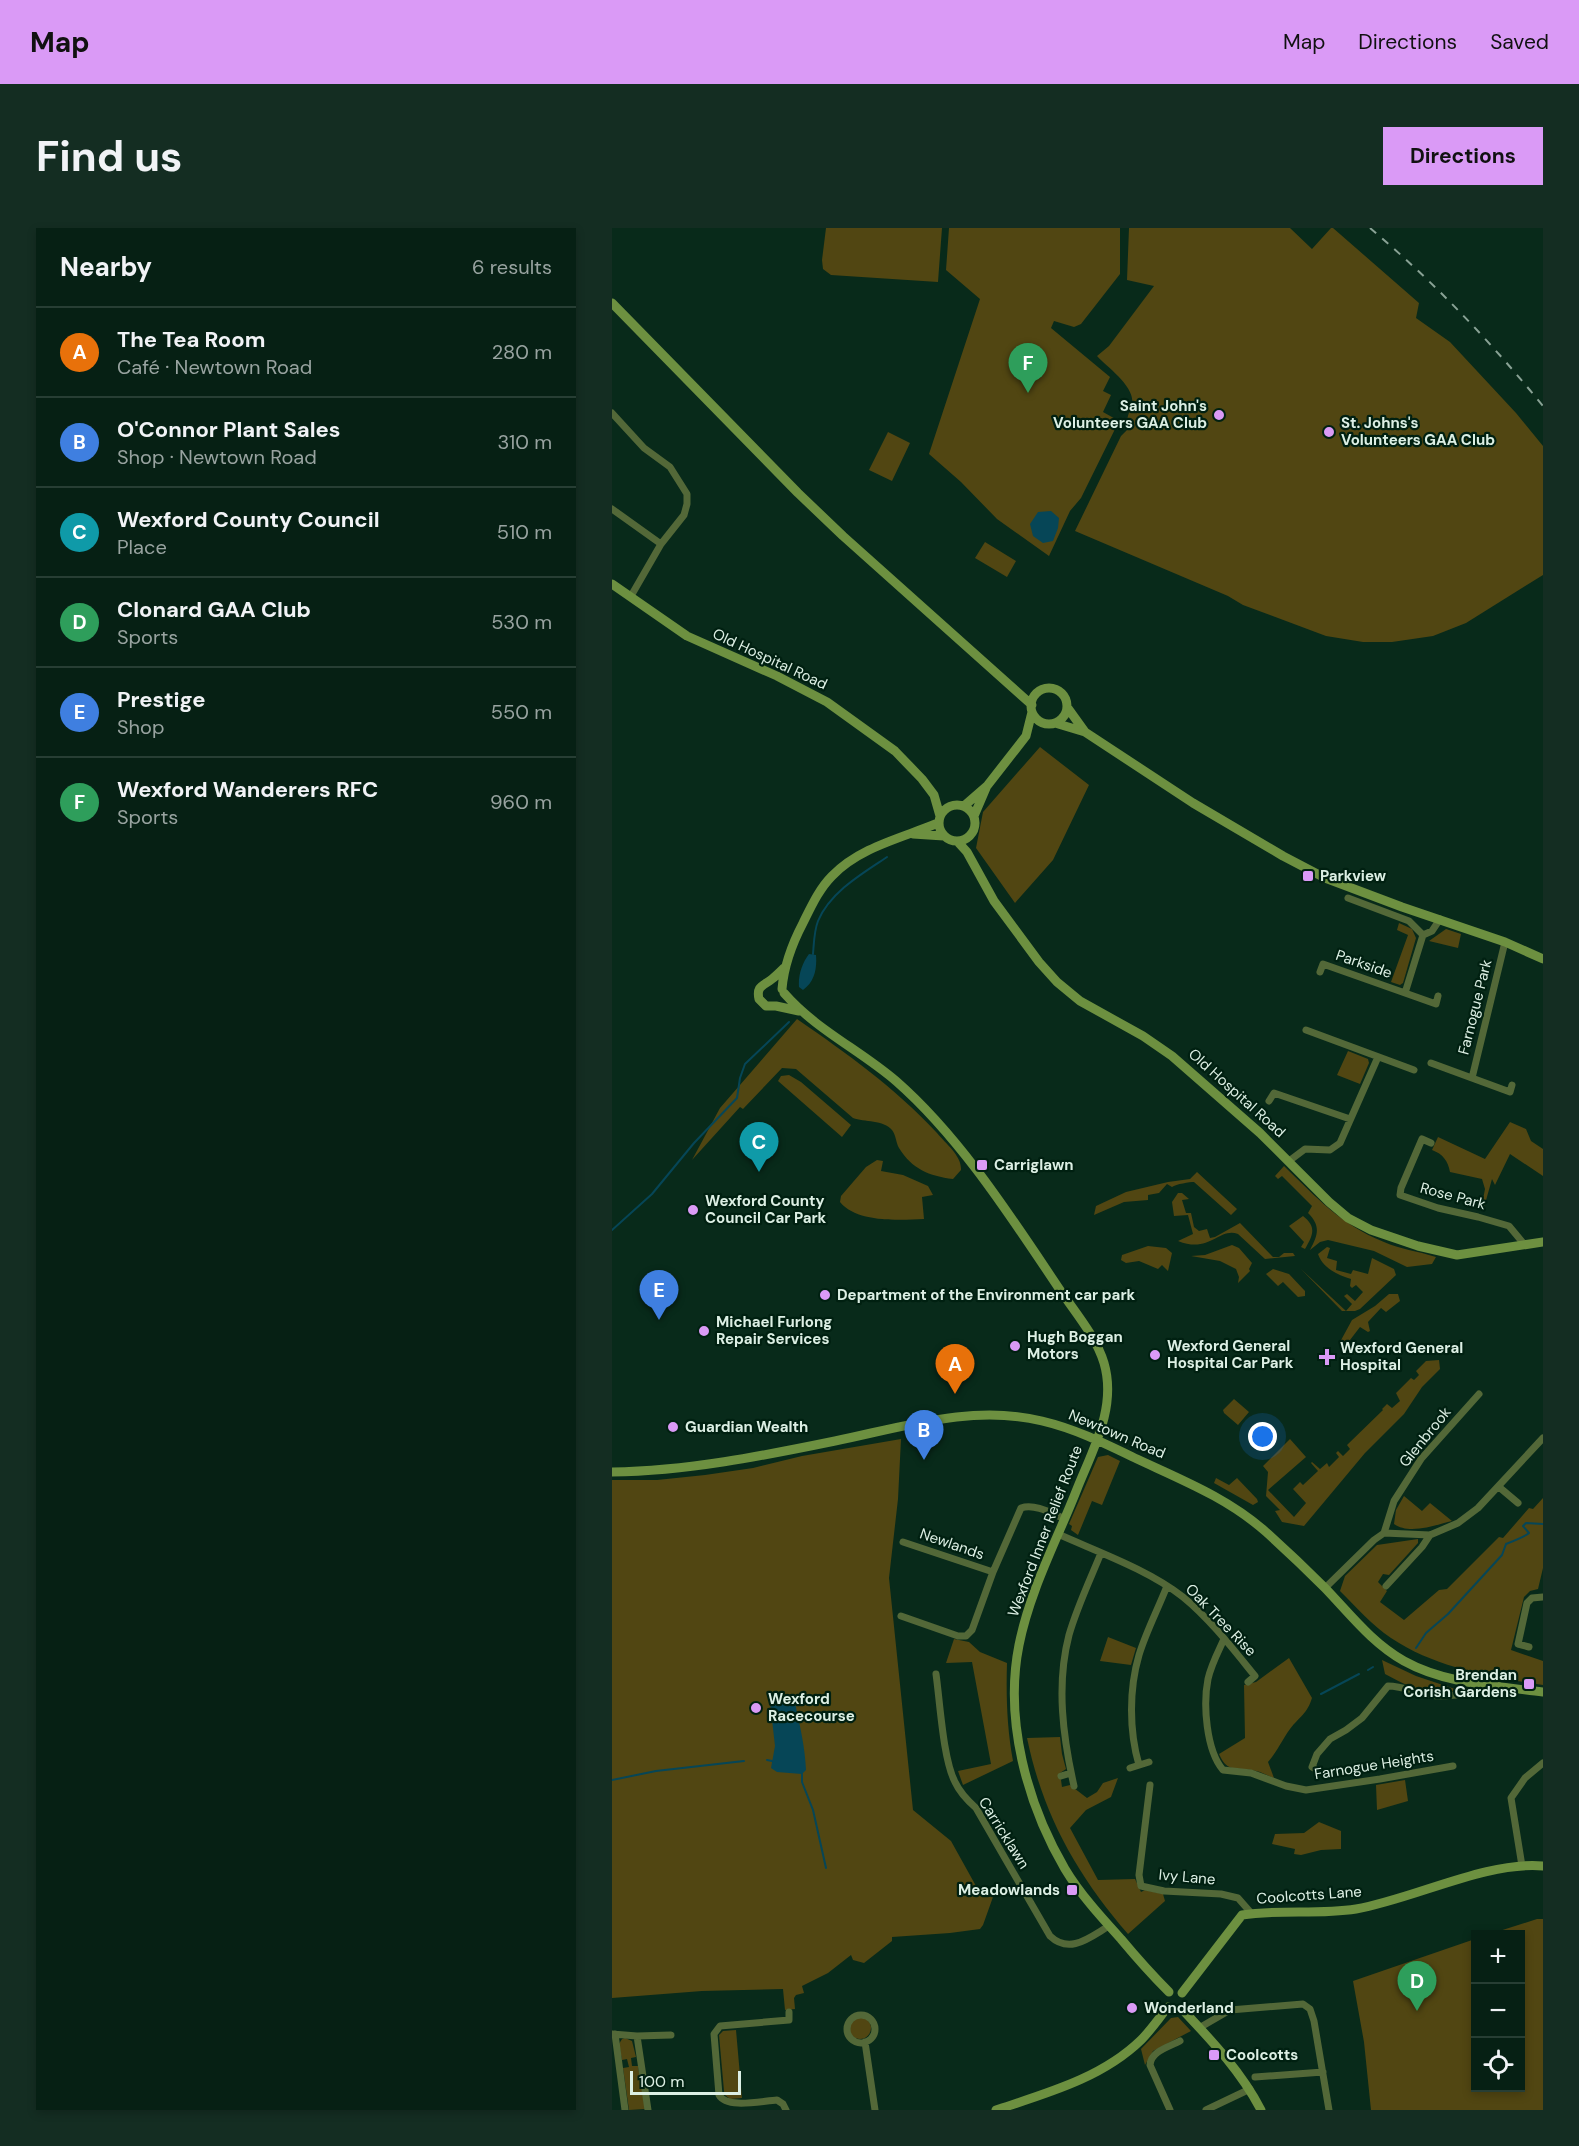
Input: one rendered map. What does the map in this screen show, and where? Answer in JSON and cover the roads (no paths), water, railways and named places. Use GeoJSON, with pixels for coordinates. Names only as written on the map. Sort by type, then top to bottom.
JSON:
{"type":"FeatureCollection","features":[{"type":"Feature","properties":{"kind":"street"},"geometry":{"type":"LineString","coordinates":[[612,303],[843,536],[1014,687],[1032,708],[1036,718],[1085,732],[1192,803],[1325,878],[1364,894],[1505,942],[1543,959]]}},
{"type":"Feature","properties":{"kind":"street"},"geometry":{"type":"LineString","coordinates":[[612,413],[644,448],[670,467],[687,494],[684,515],[661,544],[631,596]]}},
{"type":"Feature","properties":{"kind":"street"},"geometry":{"type":"LineString","coordinates":[[612,509],[661,544]]}},
{"type":"Feature","properties":{"kind":"street","name":"Old Hospital Road"},"geometry":{"type":"LineString","coordinates":[[612,584],[687,636],[777,676],[827,702],[895,751],[922,778],[934,795],[950,806]]}},
{"type":"Feature","properties":{"kind":"street"},"geometry":{"type":"LineString","coordinates":[[784,968],[770,981],[761,985],[759,999],[766,1006],[776,1006],[783,998],[784,968],[816,896],[831,876],[851,860],[869,850],[911,834],[939,819],[950,806],[964,806],[987,786],[1026,736],[1065,714],[1066,700],[1057,690],[1051,688],[1038,693],[1014,687]]}},
{"type":"Feature","properties":{"kind":"street"},"geometry":{"type":"LineString","coordinates":[[1026,736],[1038,693]]}},
{"type":"Feature","properties":{"kind":"street"},"geometry":{"type":"LineString","coordinates":[[1067,707],[1085,732]]}},
{"type":"Feature","properties":{"kind":"street"},"geometry":{"type":"LineString","coordinates":[[974,816],[987,786]]}},
{"type":"Feature","properties":{"kind":"street","name":"Old Hospital Road"},"geometry":{"type":"LineString","coordinates":[[934,795],[939,819]]}},
{"type":"Feature","properties":{"kind":"street"},"geometry":{"type":"LineString","coordinates":[[964,806],[974,816],[976,823],[970,836],[967,852]]}},
{"type":"Feature","properties":{"kind":"street"},"geometry":{"type":"LineString","coordinates":[[939,819],[944,836]]}},
{"type":"Feature","properties":{"kind":"street"},"geometry":{"type":"LineString","coordinates":[[911,834],[944,836],[957,842],[970,836]]}},
{"type":"Feature","properties":{"kind":"street","name":"Old Hospital Road"},"geometry":{"type":"LineString","coordinates":[[957,842],[967,852],[994,901],[1039,962],[1057,982],[1080,1001],[1143,1036],[1172,1056],[1260,1133],[1348,1218],[1371,1230],[1418,1246],[1457,1255],[1543,1242]]}},
{"type":"Feature","properties":{"kind":"street"},"geometry":{"type":"LineString","coordinates":[[1348,898],[1409,921],[1423,935]]}},
{"type":"Feature","properties":{"kind":"street","name":"Parkside"},"geometry":{"type":"LineString","coordinates":[[1405,993],[1423,935],[1432,931],[1440,919]]}},
{"type":"Feature","properties":{"kind":"street","name":"Farnogue Park"},"geometry":{"type":"LineString","coordinates":[[1472,1078],[1505,942]]}},
{"type":"Feature","properties":{"kind":"street","name":"Parkside"},"geometry":{"type":"LineString","coordinates":[[1320,972],[1323,964],[1437,1004],[1438,996]]}},
{"type":"Feature","properties":{"kind":"street"},"geometry":{"type":"LineString","coordinates":[[770,981],[775,982],[783,991]]}},
{"type":"Feature","properties":{"kind":"street","name":"Wexford Inner Relief Route"},"geometry":{"type":"LineString","coordinates":[[783,991],[799,1011],[884,1071],[928,1112],[959,1146],[1041,1262],[1092,1338],[1103,1359],[1107,1373],[1107,1409],[1097,1440],[1029,1607],[1019,1643],[1015,1677],[1019,1747],[1030,1790],[1066,1870],[1110,1926],[1169,1992]]}},
{"type":"Feature","properties":{"kind":"street","name":"Wexford Inner Relief Route"},"geometry":{"type":"LineString","coordinates":[[776,1006],[799,1011]]}},
{"type":"Feature","properties":{"kind":"street"},"geometry":{"type":"LineString","coordinates":[[1306,1030],[1414,1070]]}},
{"type":"Feature","properties":{"kind":"street"},"geometry":{"type":"LineString","coordinates":[[1288,1161],[1305,1149],[1330,1150],[1340,1143],[1378,1057]]}},
{"type":"Feature","properties":{"kind":"street","name":"Farnogue Park"},"geometry":{"type":"LineString","coordinates":[[1431,1063],[1510,1092],[1512,1085]]}},
{"type":"Feature","properties":{"kind":"street"},"geometry":{"type":"LineString","coordinates":[[1269,1101],[1274,1093],[1350,1119]]}},
{"type":"Feature","properties":{"kind":"street","name":"Rose Park"},"geometry":{"type":"LineString","coordinates":[[1431,1143],[1422,1139],[1400,1195],[1438,1208],[1478,1216],[1509,1226],[1524,1244]]}},
{"type":"Feature","properties":{"kind":"street","name":"Glenbrook"},"geometry":{"type":"LineString","coordinates":[[1325,1588],[1383,1533],[1394,1501],[1421,1459],[1479,1394]]}},
{"type":"Feature","properties":{"kind":"street","name":"Newtown Road"},"geometry":{"type":"LineString","coordinates":[[612,1472],[682,1468],[735,1461],[953,1417],[991,1414],[1044,1421],[1097,1440],[1203,1489],[1239,1511],[1265,1531],[1325,1588],[1380,1645],[1404,1662],[1431,1673],[1466,1681],[1543,1692]]}},
{"type":"Feature","properties":{"kind":"street"},"geometry":{"type":"LineString","coordinates":[[1383,1533],[1430,1535],[1468,1516],[1499,1487],[1543,1438]]}},
{"type":"Feature","properties":{"kind":"street"},"geometry":{"type":"LineString","coordinates":[[1499,1487],[1518,1503]]}},
{"type":"Feature","properties":{"kind":"street","name":"Newlands"},"geometry":{"type":"LineString","coordinates":[[901,1616],[958,1636],[966,1636],[972,1630],[993,1572],[1021,1508],[1034,1507],[1065,1519]]}},
{"type":"Feature","properties":{"kind":"street","name":"Oak Tree Rise"},"geometry":{"type":"LineString","coordinates":[[1058,1534],[1167,1586],[1185,1599],[1256,1676],[1248,1682]]}},
{"type":"Feature","properties":{"kind":"street"},"geometry":{"type":"LineString","coordinates":[[1386,1586],[1422,1548],[1430,1535]]}},
{"type":"Feature","properties":{"kind":"street","name":"Newlands"},"geometry":{"type":"LineString","coordinates":[[903,1542],[993,1572]]}},
{"type":"Feature","properties":{"kind":"street"},"geometry":{"type":"LineString","coordinates":[[1074,1786],[1063,1727],[1063,1665],[1070,1633],[1101,1553]]}},
{"type":"Feature","properties":{"kind":"street"},"geometry":{"type":"LineString","coordinates":[[1139,1765],[1132,1716],[1135,1676],[1139,1654],[1167,1586]]}},
{"type":"Feature","properties":{"kind":"street"},"geometry":{"type":"LineString","coordinates":[[1529,1647],[1518,1644],[1527,1603],[1532,1598],[1543,1597]]}},
{"type":"Feature","properties":{"kind":"street","name":"Farnogue Heights"},"geometry":{"type":"LineString","coordinates":[[1224,1639],[1210,1672],[1207,1702],[1211,1745],[1218,1764],[1223,1770],[1251,1773],[1286,1786],[1306,1790],[1452,1766]]}},
{"type":"Feature","properties":{"kind":"street","name":"Carricklawn"},"geometry":{"type":"LineString","coordinates":[[936,1674],[948,1757],[954,1782],[963,1796],[976,1808],[1050,1936],[1059,1944],[1077,1944],[1110,1926]]}},
{"type":"Feature","properties":{"kind":"street"},"geometry":{"type":"LineString","coordinates":[[1319,1771],[1312,1767],[1317,1754],[1330,1738],[1362,1718],[1388,1686],[1434,1696],[1447,1696],[1457,1695],[1466,1681]]}},
{"type":"Feature","properties":{"kind":"street"},"geometry":{"type":"LineString","coordinates":[[1130,1768],[1149,1762]]}},
{"type":"Feature","properties":{"kind":"street"},"geometry":{"type":"LineString","coordinates":[[1522,1866],[1511,1798],[1525,1778],[1543,1763]]}},
{"type":"Feature","properties":{"kind":"street"},"geometry":{"type":"LineString","coordinates":[[1061,1776],[1071,1773]]}},
{"type":"Feature","properties":{"kind":"street","name":"Ivy Lane"},"geometry":{"type":"LineString","coordinates":[[1150,1785],[1139,1875],[1142,1886],[1164,1891],[1221,1894],[1238,1898],[1252,1914]]}},
{"type":"Feature","properties":{"kind":"street","name":"Coolcotts Lane"},"geometry":{"type":"LineString","coordinates":[[1182,1993],[1242,1915],[1270,1911],[1355,1909],[1480,1875],[1522,1866],[1543,1866]]}},
{"type":"Feature","properties":{"kind":"street"},"geometry":{"type":"LineString","coordinates":[[1176,1990],[1182,1993],[1184,1999],[1181,2007],[1176,2010],[1168,2007],[1164,1999],[1169,1992],[1176,1990]]}},
{"type":"Feature","properties":{"kind":"street"},"geometry":{"type":"LineString","coordinates":[[1199,2028],[1230,2010],[1302,2004],[1310,2009],[1329,2110]]}},
{"type":"Feature","properties":{"kind":"street"},"geometry":{"type":"LineString","coordinates":[[996,2110],[1071,2084],[1108,2066],[1141,2040],[1168,2007]]}},
{"type":"Feature","properties":{"kind":"street"},"geometry":{"type":"LineString","coordinates":[[1181,2007],[1250,2089],[1261,2110]]}},
{"type":"Feature","properties":{"kind":"street"},"geometry":{"type":"LineString","coordinates":[[786,2110],[777,2100],[730,2104],[722,2100],[719,2095],[714,2034],[720,2026],[789,2020],[789,2012]]}},
{"type":"Feature","properties":{"kind":"street"},"geometry":{"type":"LineString","coordinates":[[855,2016],[868,2016],[874,2024],[874,2034],[865,2042],[856,2042],[847,2033],[847,2025],[855,2016]]}},
{"type":"Feature","properties":{"kind":"street"},"geometry":{"type":"LineString","coordinates":[[625,2110],[614,2034],[671,2035]]}},
{"type":"Feature","properties":{"kind":"street"},"geometry":{"type":"LineString","coordinates":[[637,2036],[648,2110]]}},
{"type":"Feature","properties":{"kind":"street"},"geometry":{"type":"LineString","coordinates":[[1170,2110],[1150,2065],[1150,2059],[1180,2041]]}},
{"type":"Feature","properties":{"kind":"street"},"geometry":{"type":"LineString","coordinates":[[865,2042],[875,2110]]}},
{"type":"Feature","properties":{"kind":"street"},"geometry":{"type":"LineString","coordinates":[[1256,2077],[1323,2072]]}},
{"type":"Feature","properties":{"kind":"street"},"geometry":{"type":"LineString","coordinates":[[1206,2110],[1250,2089]]}},
{"type":"Feature","properties":{"kind":"water"},"geometry":{"type":"Polygon","coordinates":[[[1051,511],[1059,518],[1058,528],[1053,541],[1043,543],[1033,536],[1030,524],[1038,512],[1051,511]]]}},
{"type":"Feature","properties":{"kind":"water"},"geometry":{"type":"Polygon","coordinates":[[[809,954],[816,955],[815,970],[813,979],[803,990],[799,987],[800,974],[809,954]]]}},
{"type":"Feature","properties":{"kind":"water"},"geometry":{"type":"Polygon","coordinates":[[[776,1697],[783,1697],[795,1703],[806,1770],[802,1774],[777,1772],[771,1768],[775,1746],[770,1702],[776,1697]]]}},
{"type":"Feature","properties":{"kind":"waterway"},"geometry":{"type":"LineString","coordinates":[[813,954],[817,925],[830,901],[848,884],[887,857]]}},
{"type":"Feature","properties":{"kind":"waterway"},"geometry":{"type":"LineString","coordinates":[[612,1230],[652,1194],[694,1143],[737,1098],[745,1064],[789,1022]]}},
{"type":"Feature","properties":{"kind":"waterway"},"geometry":{"type":"LineString","coordinates":[[1416,1648],[1426,1633],[1448,1614],[1502,1555],[1506,1544],[1529,1533],[1523,1526],[1526,1523],[1543,1524]]}},
{"type":"Feature","properties":{"kind":"waterway"},"geometry":{"type":"LineString","coordinates":[[1368,1670],[1373,1667]]}},
{"type":"Feature","properties":{"kind":"waterway"},"geometry":{"type":"LineString","coordinates":[[1321,1694],[1359,1674]]}},
{"type":"Feature","properties":{"kind":"waterway"},"geometry":{"type":"LineString","coordinates":[[767,1760],[772,1761]]}},
{"type":"Feature","properties":{"kind":"waterway"},"geometry":{"type":"LineString","coordinates":[[612,1780],[656,1771],[744,1761]]}},
{"type":"Feature","properties":{"kind":"waterway"},"geometry":{"type":"LineString","coordinates":[[802,1774],[802,1782],[813,1810],[826,1868]]}},
{"type":"Feature","properties":{"kind":"railway"},"geometry":{"type":"LineString","coordinates":[[1370,228],[1417,269],[1461,313],[1543,406]]}},
{"type":"Feature","properties":{"kind":"place","name":"Wexford Wanderers RFC"},"geometry":{"type":"Point","coordinates":[1028,393]}},
{"type":"Feature","properties":{"kind":"place","name":"Saint John's Volunteers GAA Club"},"geometry":{"type":"Point","coordinates":[1219,415]}},
{"type":"Feature","properties":{"kind":"place","name":"St. Johns's Volunteers GAA Club"},"geometry":{"type":"Point","coordinates":[1329,432]}},
{"type":"Feature","properties":{"kind":"place","name":"Parkview"},"geometry":{"type":"Point","coordinates":[1308,876]}},
{"type":"Feature","properties":{"kind":"place","name":"Carriglawn"},"geometry":{"type":"Point","coordinates":[982,1165]}},
{"type":"Feature","properties":{"kind":"place","name":"Wexford County Council"},"geometry":{"type":"Point","coordinates":[759,1172]}},
{"type":"Feature","properties":{"kind":"place","name":"Wexford County Council Car Park"},"geometry":{"type":"Point","coordinates":[693,1210]}},
{"type":"Feature","properties":{"kind":"place","name":"Department of the Environment car park"},"geometry":{"type":"Point","coordinates":[825,1295]}},
{"type":"Feature","properties":{"kind":"place","name":"Prestige"},"geometry":{"type":"Point","coordinates":[659,1320]}},
{"type":"Feature","properties":{"kind":"place","name":"Michael Furlong Repair Services"},"geometry":{"type":"Point","coordinates":[704,1331]}},
{"type":"Feature","properties":{"kind":"place","name":"Hugh Boggan Motors"},"geometry":{"type":"Point","coordinates":[1015,1346]}},
{"type":"Feature","properties":{"kind":"place","name":"Wexford General Hospital Car Park"},"geometry":{"type":"Point","coordinates":[1155,1355]}},
{"type":"Feature","properties":{"kind":"place","name":"Wexford General Hospital"},"geometry":{"type":"Point","coordinates":[1327,1357]}},
{"type":"Feature","properties":{"kind":"place","name":"The Tea Room"},"geometry":{"type":"Point","coordinates":[955,1394]}},
{"type":"Feature","properties":{"kind":"place","name":"Guardian Wealth"},"geometry":{"type":"Point","coordinates":[673,1427]}},
{"type":"Feature","properties":{"kind":"place","name":"O'Connor Plant Sales"},"geometry":{"type":"Point","coordinates":[924,1460]}},
{"type":"Feature","properties":{"kind":"place","name":"Brendan Corish Gardens"},"geometry":{"type":"Point","coordinates":[1529,1684]}},
{"type":"Feature","properties":{"kind":"place","name":"Wexford Racecourse"},"geometry":{"type":"Point","coordinates":[756,1708]}},
{"type":"Feature","properties":{"kind":"place","name":"Meadowlands"},"geometry":{"type":"Point","coordinates":[1072,1890]}},
{"type":"Feature","properties":{"kind":"place","name":"Wonderland"},"geometry":{"type":"Point","coordinates":[1132,2008]}},
{"type":"Feature","properties":{"kind":"place","name":"Clonard GAA Club"},"geometry":{"type":"Point","coordinates":[1417,2011]}},
{"type":"Feature","properties":{"kind":"place","name":"Coolcotts"},"geometry":{"type":"Point","coordinates":[1214,2055]}}]}
